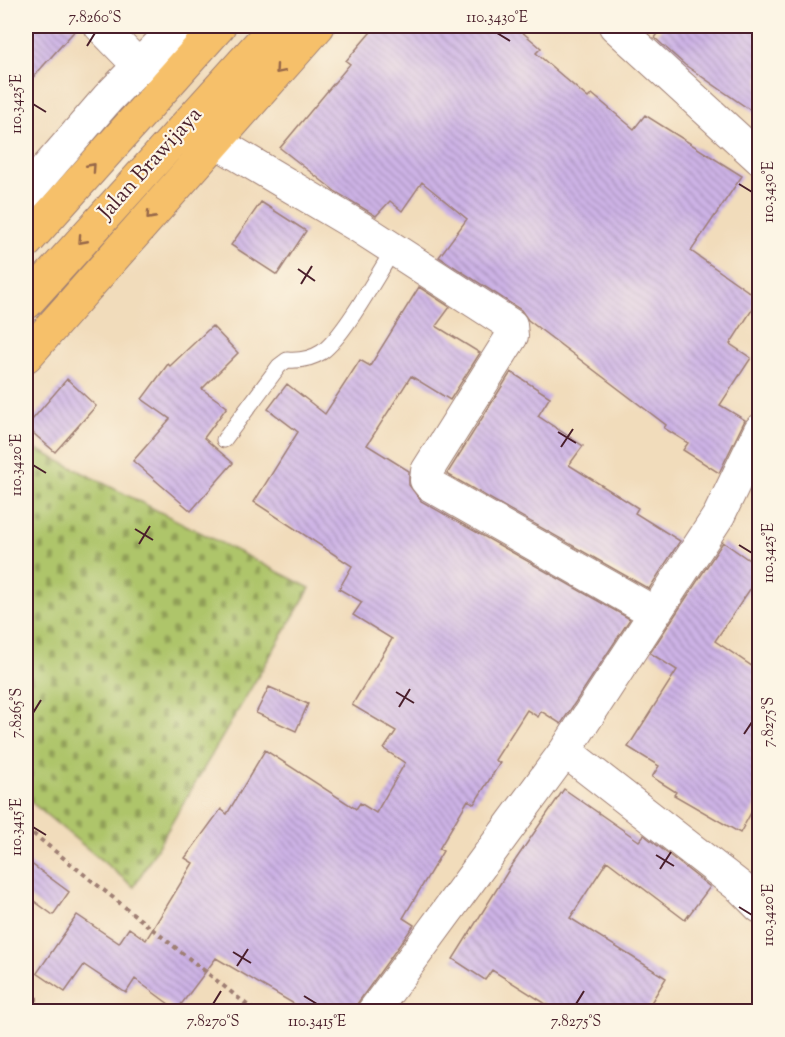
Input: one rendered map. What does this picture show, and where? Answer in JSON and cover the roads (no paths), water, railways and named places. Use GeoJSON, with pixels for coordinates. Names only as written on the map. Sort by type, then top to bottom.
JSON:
{"type":"FeatureCollection","features":[{"type":"Feature","properties":{"kind":"highway","name":"Jalan Brawijaya"},"geometry":{"type":"LineString","coordinates":[[26,242],[219,26]]}},
{"type":"Feature","properties":{"kind":"highway","name":"Jalan Brawijaya"},"geometry":{"type":"LineString","coordinates":[[26,303],[276,26]]}},
{"type":"Feature","properties":{"kind":"highway"},"geometry":{"type":"LineString","coordinates":[[26,356],[318,26]]}},
{"type":"Feature","properties":{"kind":"street"},"geometry":{"type":"LineString","coordinates":[[100,26],[140,67]]}},
{"type":"Feature","properties":{"kind":"street"},"geometry":{"type":"LineString","coordinates":[[26,193],[108,98],[178,26]]}},
{"type":"Feature","properties":{"kind":"street"},"geometry":{"type":"LineString","coordinates":[[615,26],[759,159]]}},
{"type":"Feature","properties":{"kind":"street"},"geometry":{"type":"LineString","coordinates":[[216,142],[394,249],[511,325],[513,331],[427,471],[426,480],[430,485],[655,613]]}},
{"type":"Feature","properties":{"kind":"street"},"geometry":{"type":"LineString","coordinates":[[373,1011],[566,751],[719,515],[759,430]]}},
{"type":"Feature","properties":{"kind":"street"},"geometry":{"type":"LineString","coordinates":[[566,751],[740,887],[759,907]]}},
{"type":"Feature","properties":{"kind":"lane"},"geometry":{"type":"LineString","coordinates":[[224,440],[279,366],[287,360],[301,361],[322,351],[350,319],[394,249]]}}]}
